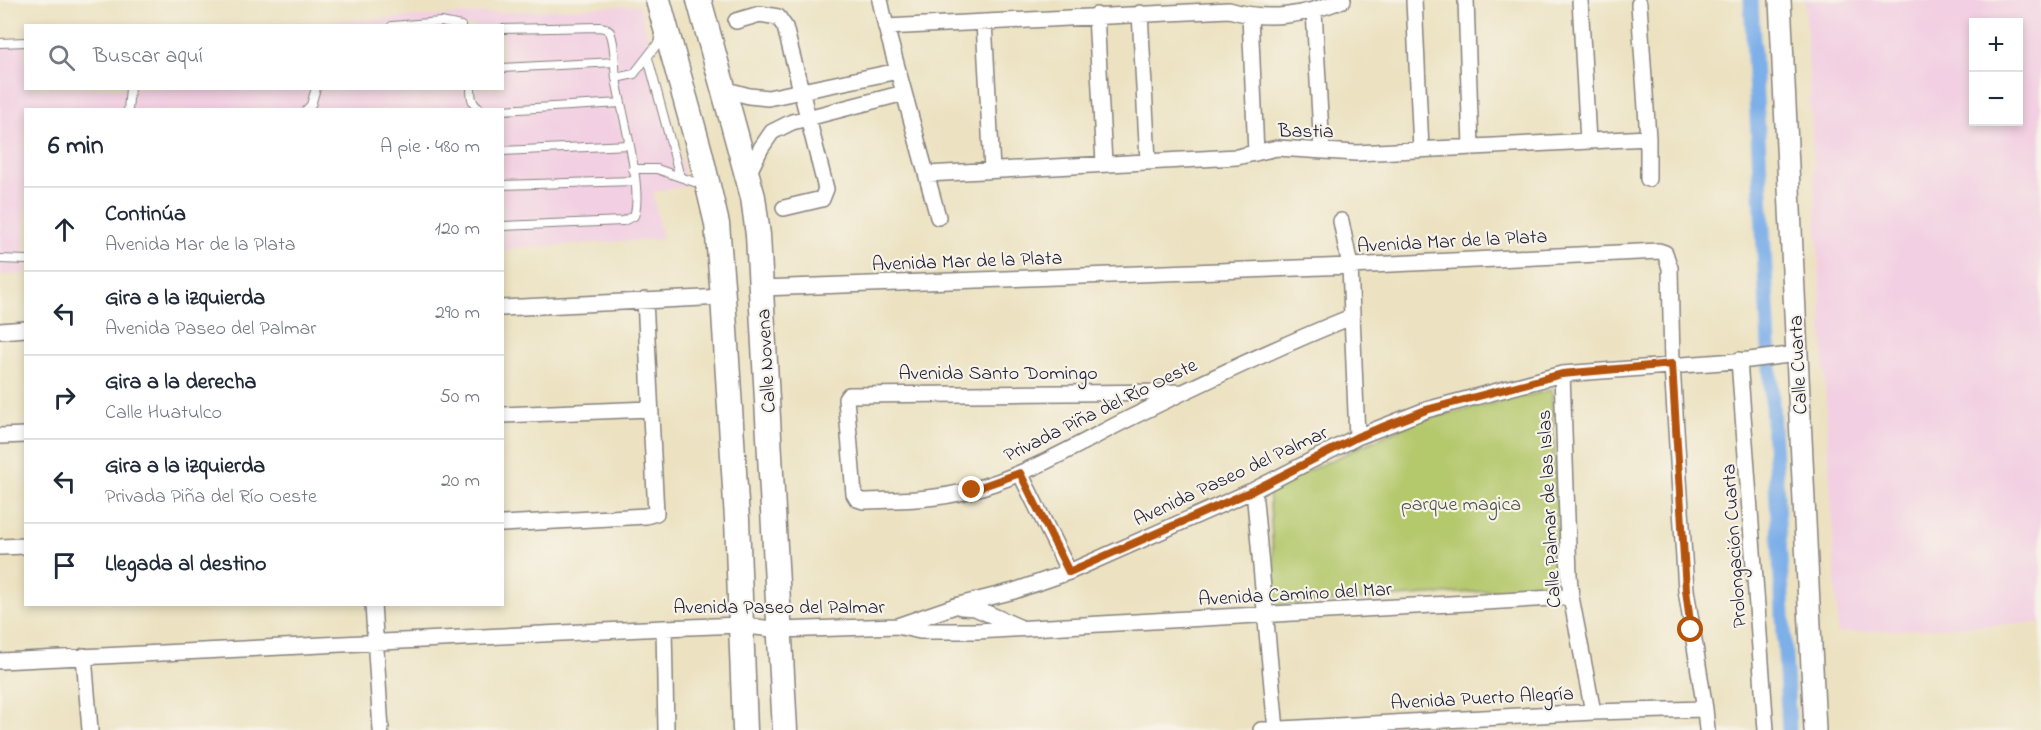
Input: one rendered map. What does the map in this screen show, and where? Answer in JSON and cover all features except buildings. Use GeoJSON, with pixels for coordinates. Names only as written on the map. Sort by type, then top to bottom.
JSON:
{"type":"FeatureCollection","features":[{"type":"Feature","properties":{"kind":"main road","name":"Calle Novena"},"geometry":{"type":"LineString","coordinates":[[658,0],[717,224],[737,519],[745,730]]}},
{"type":"Feature","properties":{"kind":"main road","name":"Calle Novena"},"geometry":{"type":"LineString","coordinates":[[699,0],[753,197],[758,235],[785,730]]}},
{"type":"Feature","properties":{"kind":"street"},"geometry":{"type":"LineString","coordinates":[[880,0],[938,217]]}},
{"type":"Feature","properties":{"kind":"street"},"geometry":{"type":"LineString","coordinates":[[886,27],[1229,10],[1250,16],[1294,15],[1314,11],[1343,0]]}},
{"type":"Feature","properties":{"kind":"street"},"geometry":{"type":"LineString","coordinates":[[1414,0],[1421,150]]}},
{"type":"Feature","properties":{"kind":"street"},"geometry":{"type":"LineString","coordinates":[[1466,0],[1471,147]]}},
{"type":"Feature","properties":{"kind":"street"},"geometry":{"type":"LineString","coordinates":[[1580,0],[1588,141]]}},
{"type":"Feature","properties":{"kind":"street","name":"Calle Cuarta"},"geometry":{"type":"LineString","coordinates":[[1780,0],[1790,355],[1815,730]]}},
{"type":"Feature","properties":{"kind":"street"},"geometry":{"type":"LineString","coordinates":[[1639,4],[1648,138],[1648,179]]}},
{"type":"Feature","properties":{"kind":"street"},"geometry":{"type":"LineString","coordinates":[[1314,11],[1322,150]]}},
{"type":"Feature","properties":{"kind":"street"},"geometry":{"type":"LineString","coordinates":[[1140,13],[1148,161]]}},
{"type":"Feature","properties":{"kind":"street"},"geometry":{"type":"LineString","coordinates":[[736,21],[760,14],[778,17],[785,27],[802,92],[826,189],[822,199],[784,208]]}},
{"type":"Feature","properties":{"kind":"street"},"geometry":{"type":"LineString","coordinates":[[1096,15],[1104,163]]}},
{"type":"Feature","properties":{"kind":"street"},"geometry":{"type":"LineString","coordinates":[[1250,16],[1256,153]]}},
{"type":"Feature","properties":{"kind":"street"},"geometry":{"type":"LineString","coordinates":[[984,22],[992,170]]}},
{"type":"Feature","properties":{"kind":"street"},"geometry":{"type":"LineString","coordinates":[[723,89],[768,98],[898,71]]}},
{"type":"Feature","properties":{"kind":"street"},"geometry":{"type":"LineString","coordinates":[[747,176],[772,132],[808,117],[904,93]]}},
{"type":"Feature","properties":{"kind":"street","name":"Bastia"},"geometry":{"type":"LineString","coordinates":[[927,174],[1237,157],[1277,148],[1356,153],[1648,138]]}},
{"type":"Feature","properties":{"kind":"street"},"geometry":{"type":"LineString","coordinates":[[1341,221],[1350,266],[1357,437]]}},
{"type":"Feature","properties":{"kind":"street","name":"Avenida Mar de la Plata"},"geometry":{"type":"LineString","coordinates":[[762,288],[1350,266],[1659,251],[1665,253],[1670,267],[1672,364],[1686,590],[1707,730]]}},
{"type":"Feature","properties":{"kind":"street"},"geometry":{"type":"LineString","coordinates":[[504,308],[723,297]]}},
{"type":"Feature","properties":{"kind":"street"},"geometry":{"type":"LineString","coordinates":[[504,524],[646,516],[656,513],[645,300]]}},
{"type":"Feature","properties":{"kind":"street","name":"Privada Piña del Río Oeste"},"geometry":{"type":"LineString","coordinates":[[856,499],[863,501],[923,500],[972,490],[1020,473],[1184,392],[1293,341],[1351,317]]}},
{"type":"Feature","properties":{"kind":"street"},"geometry":{"type":"LineString","coordinates":[[0,330],[24,329]]}},
{"type":"Feature","properties":{"kind":"street","name":"Avenida Paseo del Palmar"},"geometry":{"type":"LineString","coordinates":[[0,661],[663,628],[740,625],[780,630],[897,626],[1069,572],[1254,490],[1357,437],[1426,410],[1562,374],[1790,355]]}},
{"type":"Feature","properties":{"kind":"street","name":"Prolongación Cuarta"},"geometry":{"type":"LineString","coordinates":[[1744,360],[1766,730]]}},
{"type":"Feature","properties":{"kind":"street","name":"Calle Palmar de las Islas"},"geometry":{"type":"LineString","coordinates":[[1562,374],[1571,597],[1593,712]]}},
{"type":"Feature","properties":{"kind":"street","name":"Avenida Santo Domingo"},"geometry":{"type":"LineString","coordinates":[[856,499],[846,399],[849,395],[1184,392]]}},
{"type":"Feature","properties":{"kind":"street"},"geometry":{"type":"LineString","coordinates":[[504,415],[650,409]]}},
{"type":"Feature","properties":{"kind":"street"},"geometry":{"type":"LineString","coordinates":[[0,436],[24,435]]}},
{"type":"Feature","properties":{"kind":"street"},"geometry":{"type":"LineString","coordinates":[[1020,473],[1069,572]]}},
{"type":"Feature","properties":{"kind":"street"},"geometry":{"type":"LineString","coordinates":[[1254,490],[1276,730]]}},
{"type":"Feature","properties":{"kind":"street"},"geometry":{"type":"LineString","coordinates":[[0,547],[24,546]]}},
{"type":"Feature","properties":{"kind":"street"},"geometry":{"type":"LineString","coordinates":[[1014,591],[1007,600],[1005,610],[1010,621],[1022,628]]}},
{"type":"Feature","properties":{"kind":"street","name":"Avenida Camino del Mar"},"geometry":{"type":"LineString","coordinates":[[897,626],[920,631],[977,631],[1571,597]]}},
{"type":"Feature","properties":{"kind":"street"},"geometry":{"type":"LineString","coordinates":[[373,606],[381,730]]}},
{"type":"Feature","properties":{"kind":"street","name":"Avenida Camino del Mar"},"geometry":{"type":"LineString","coordinates":[[955,606],[975,608],[1022,628]]}},
{"type":"Feature","properties":{"kind":"street"},"geometry":{"type":"LineString","coordinates":[[663,628],[666,730]]}},
{"type":"Feature","properties":{"kind":"street"},"geometry":{"type":"LineString","coordinates":[[84,656],[90,730]]}},
{"type":"Feature","properties":{"kind":"street","name":"Avenida Puerto Alegría"},"geometry":{"type":"LineString","coordinates":[[1261,730],[1593,712],[1705,709]]}},
{"type":"Feature","properties":{"kind":"lane"},"geometry":{"type":"LineString","coordinates":[[416,24],[441,22],[451,24]]}},
{"type":"Feature","properties":{"kind":"lane"},"geometry":{"type":"LineString","coordinates":[[504,29],[605,28],[610,32],[613,38],[616,78],[638,206],[634,216],[623,221],[504,226]]}},
{"type":"Feature","properties":{"kind":"lane"},"geometry":{"type":"LineString","coordinates":[[616,78],[634,74],[667,32]]}},
{"type":"Feature","properties":{"kind":"lane"},"geometry":{"type":"LineString","coordinates":[[0,43],[24,42]]}},
{"type":"Feature","properties":{"kind":"lane"},"geometry":{"type":"LineString","coordinates":[[648,58],[680,177]]}},
{"type":"Feature","properties":{"kind":"lane"},"geometry":{"type":"LineString","coordinates":[[504,68],[615,62]]}},
{"type":"Feature","properties":{"kind":"lane"},"geometry":{"type":"LineString","coordinates":[[128,108],[130,90]]}},
{"type":"Feature","properties":{"kind":"lane"},"geometry":{"type":"LineString","coordinates":[[308,108],[315,90]]}},
{"type":"Feature","properties":{"kind":"lane"},"geometry":{"type":"LineString","coordinates":[[471,90],[471,99],[479,108]]}},
{"type":"Feature","properties":{"kind":"lane"},"geometry":{"type":"LineString","coordinates":[[504,110],[621,103]]}},
{"type":"Feature","properties":{"kind":"lane"},"geometry":{"type":"LineString","coordinates":[[504,151],[629,144]]}},
{"type":"Feature","properties":{"kind":"lane"},"geometry":{"type":"LineString","coordinates":[[633,169],[657,169],[708,187]]}},
{"type":"Feature","properties":{"kind":"lane"},"geometry":{"type":"LineString","coordinates":[[504,185],[634,181]]}},
{"type":"Feature","properties":{"kind":"lane"},"geometry":{"type":"LineString","coordinates":[[0,259],[24,260]]}},
{"type":"Feature","properties":{"kind":"shaded area"},"geometry":{"type":"Polygon","coordinates":[[[1805,0],[2041,0],[2041,623],[1838,633],[1805,0]]]}},
{"type":"Feature","properties":{"kind":"shaded area"},"geometry":{"type":"Polygon","coordinates":[[[639,5],[688,186],[653,192],[662,239],[504,249],[504,108],[24,108],[24,274],[0,275],[0,39],[24,38],[24,90],[504,90],[504,24],[277,24],[639,5]]]}},
{"type":"Feature","properties":{"kind":"green space","name":"parque magica"},"geometry":{"type":"Polygon","coordinates":[[[1552,390],[1560,581],[1535,588],[1276,605],[1269,489],[1416,421],[1552,390]]]}},
{"type":"Feature","properties":{"kind":"waterway"},"geometry":{"type":"LineString","coordinates":[[1751,0],[1789,730]]}},
{"type":"Feature","properties":{"kind":"route"},"geometry":{"type":"LineString","coordinates":[[972,490],[1020,473],[1069,572],[1254,490],[1357,437],[1426,410],[1562,374],[1672,364],[1686,590],[1691,630]]}}]}
